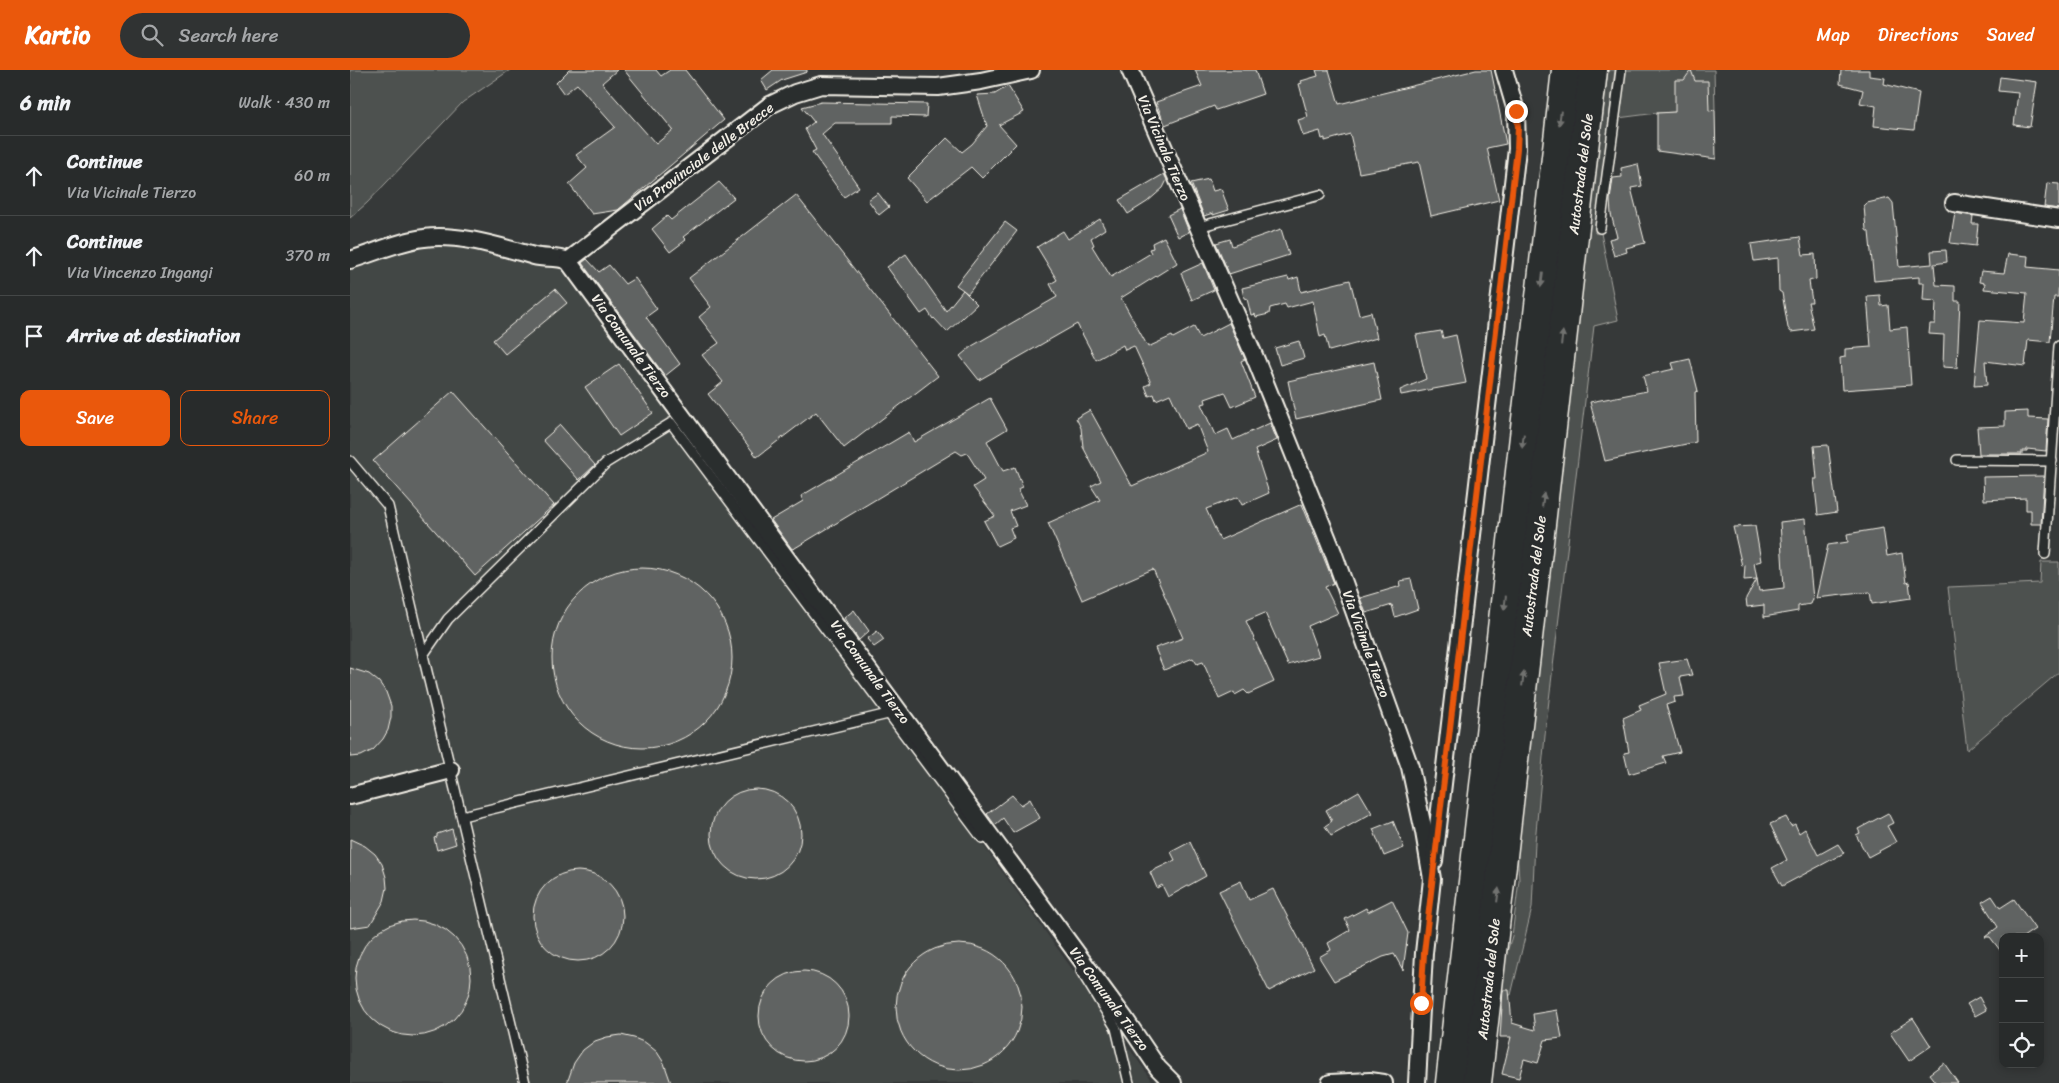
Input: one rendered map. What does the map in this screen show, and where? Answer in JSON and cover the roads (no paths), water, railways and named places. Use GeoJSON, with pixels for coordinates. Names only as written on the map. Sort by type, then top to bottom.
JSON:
{"type":"FeatureCollection","features":[{"type":"Feature","properties":{"kind":"highway","name":"Autostrada del Sole"},"geometry":{"type":"LineString","coordinates":[[1450,1083],[1566,70]]}},
{"type":"Feature","properties":{"kind":"highway","name":"Autostrada del Sole"},"geometry":{"type":"LineString","coordinates":[[1477,1083],[1593,70]]}},
{"type":"Feature","properties":{"kind":"street","name":"Via Provinciale delle Brecce"},"geometry":{"type":"LineString","coordinates":[[568,261],[770,105],[795,92],[822,85],[938,87],[981,81],[1031,70]]}},
{"type":"Feature","properties":{"kind":"street","name":"Via Vicinale Tierzo"},"geometry":{"type":"LineString","coordinates":[[1130,70],[1256,360],[1337,561],[1410,767],[1432,879],[1424,953],[1417,1083]]}},
{"type":"Feature","properties":{"kind":"street"},"geometry":{"type":"LineString","coordinates":[[1432,879],[1517,149],[1518,127],[1516,111],[1504,70]]}},
{"type":"Feature","properties":{"kind":"street"},"geometry":{"type":"LineString","coordinates":[[1954,204],[2059,219]]}},
{"type":"Feature","properties":{"kind":"street"},"geometry":{"type":"LineString","coordinates":[[350,260],[414,240],[440,237],[456,238],[536,256],[562,258],[568,261]]}},
{"type":"Feature","properties":{"kind":"street","name":"Via Comunale Tierzo"},"geometry":{"type":"LineString","coordinates":[[568,261],[1125,1019],[1158,1068],[1173,1083]]}},
{"type":"Feature","properties":{"kind":"street"},"geometry":{"type":"LineString","coordinates":[[350,796],[451,770]]}},
{"type":"Feature","properties":{"kind":"street"},"geometry":{"type":"LineString","coordinates":[[1330,1083],[1370,1081],[1384,1083]]}},
{"type":"Feature","properties":{"kind":"lane"},"geometry":{"type":"LineString","coordinates":[[1600,228],[1621,70]]}},
{"type":"Feature","properties":{"kind":"lane"},"geometry":{"type":"LineString","coordinates":[[1198,227],[1320,194]]}},
{"type":"Feature","properties":{"kind":"lane"},"geometry":{"type":"LineString","coordinates":[[2045,554],[2059,346]]}},
{"type":"Feature","properties":{"kind":"lane"},"geometry":{"type":"LineString","coordinates":[[423,655],[448,619],[606,463],[671,423],[1071,955],[1116,1028],[1129,1083]]}},
{"type":"Feature","properties":{"kind":"lane"},"geometry":{"type":"LineString","coordinates":[[350,460],[388,506],[525,1083]]}},
{"type":"Feature","properties":{"kind":"lane"},"geometry":{"type":"LineString","coordinates":[[1957,460],[2052,461]]}},
{"type":"Feature","properties":{"kind":"lane"},"geometry":{"type":"LineString","coordinates":[[462,816],[888,714]]}}]}
